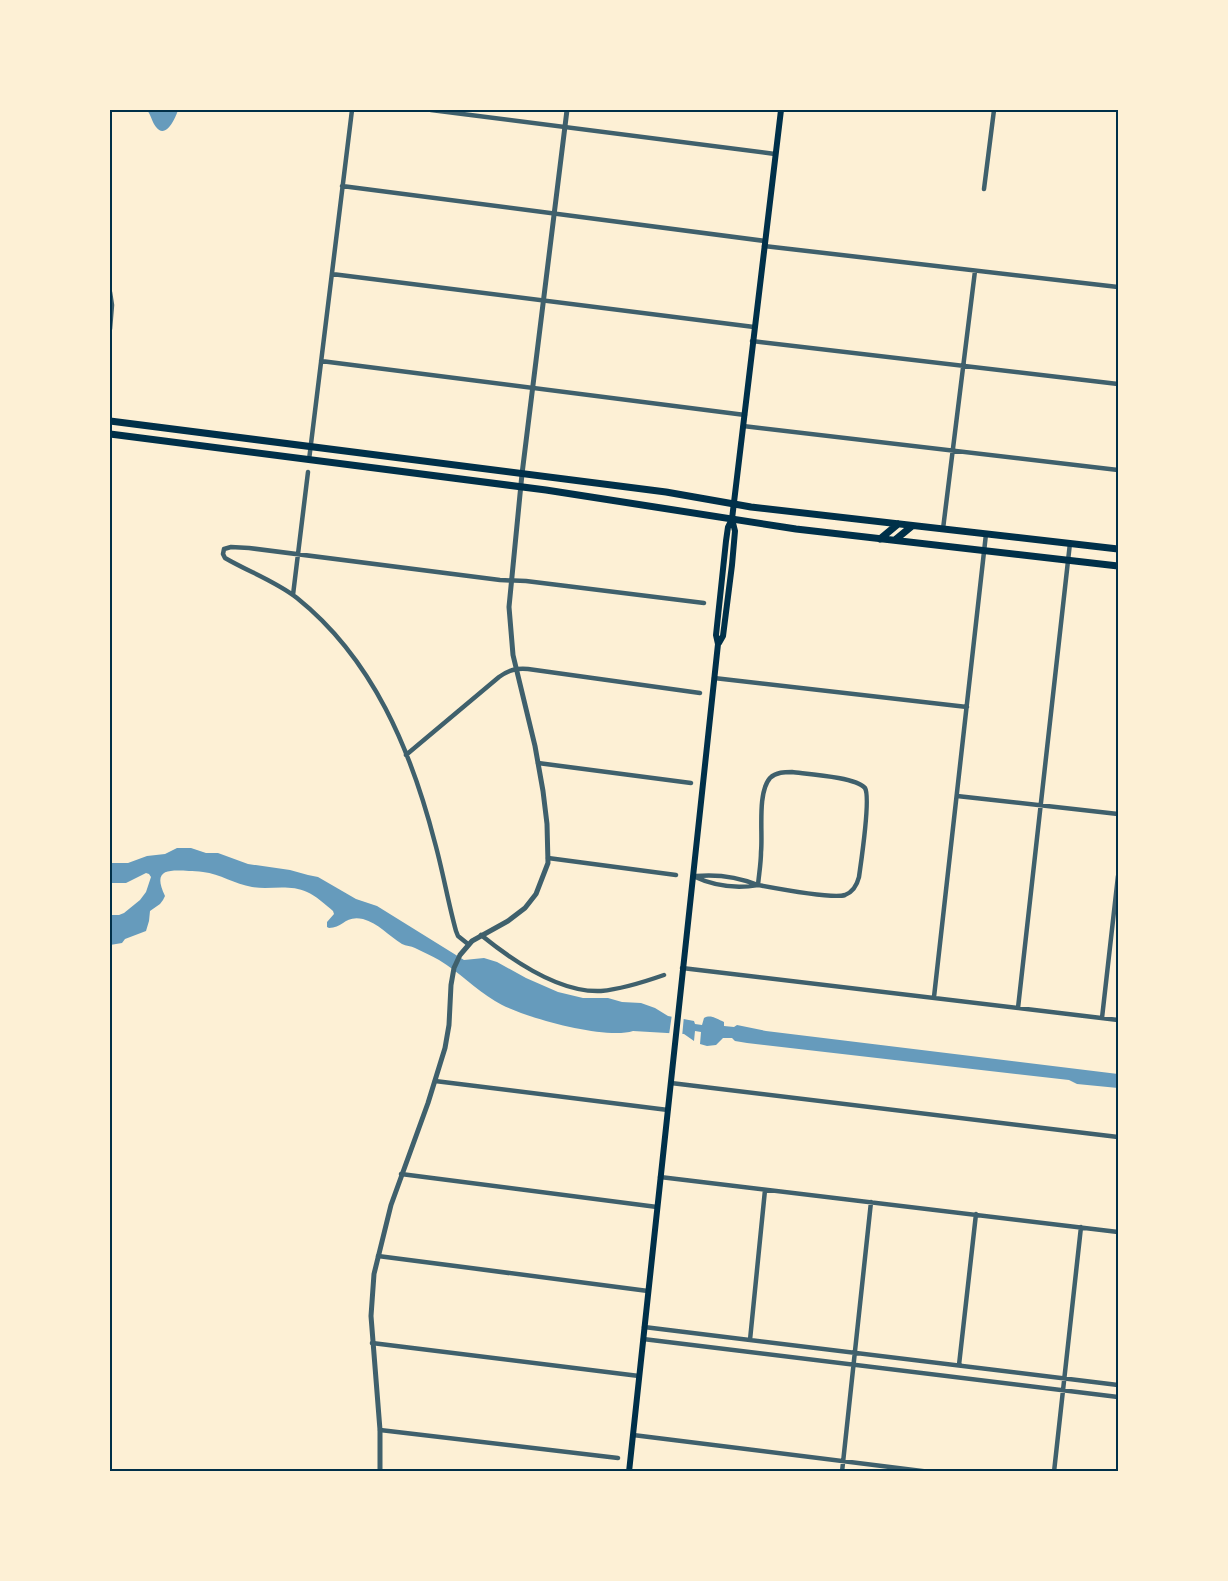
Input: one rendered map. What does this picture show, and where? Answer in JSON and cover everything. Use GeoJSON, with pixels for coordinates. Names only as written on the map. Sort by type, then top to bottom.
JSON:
{"type":"FeatureCollection","features":[{"type":"Feature","properties":{"kind":"main road"},"geometry":{"type":"LineString","coordinates":[[629,1472],[710,725],[718,644],[716,635],[720,593],[728,527],[734,505],[781,110]]}},
{"type":"Feature","properties":{"kind":"main road"},"geometry":{"type":"LineString","coordinates":[[110,421],[666,492],[734,505],[1119,549]]}},
{"type":"Feature","properties":{"kind":"main road"},"geometry":{"type":"LineString","coordinates":[[110,434],[521,487],[796,529],[1119,566]]}},
{"type":"Feature","properties":{"kind":"main road"},"geometry":{"type":"LineString","coordinates":[[718,644],[723,636],[729,589],[735,531],[732,519]]}},
{"type":"Feature","properties":{"kind":"main road"},"geometry":{"type":"LineString","coordinates":[[880,539],[898,524]]}},
{"type":"Feature","properties":{"kind":"main road"},"geometry":{"type":"LineString","coordinates":[[894,540],[912,525]]}},
{"type":"Feature","properties":{"kind":"main road"},"geometry":{"type":"LineString","coordinates":[[720,593],[729,589]]}},
{"type":"Feature","properties":{"kind":"street"},"geometry":{"type":"LineString","coordinates":[[309,460],[352,110]]}},
{"type":"Feature","properties":{"kind":"street"},"geometry":{"type":"LineString","coordinates":[[431,110],[775,154]]}},
{"type":"Feature","properties":{"kind":"street"},"geometry":{"type":"LineString","coordinates":[[380,1472],[380,1430],[371,1312],[374,1280],[389,1211],[435,1080],[448,1033],[453,972],[460,955],[468,944],[508,921],[525,908],[538,890],[548,858],[545,807],[538,763],[513,655],[509,621],[522,474],[567,110]]}},
{"type":"Feature","properties":{"kind":"street"},"geometry":{"type":"LineString","coordinates":[[984,189],[994,110]]}},
{"type":"Feature","properties":{"kind":"street"},"geometry":{"type":"LineString","coordinates":[[342,186],[975,271],[1119,287]]}},
{"type":"Feature","properties":{"kind":"street"},"geometry":{"type":"LineString","coordinates":[[943,529],[975,271]]}},
{"type":"Feature","properties":{"kind":"street"},"geometry":{"type":"LineString","coordinates":[[332,274],[754,327]]}},
{"type":"Feature","properties":{"kind":"street"},"geometry":{"type":"LineString","coordinates":[[110,292],[112,305],[110,329]]}},
{"type":"Feature","properties":{"kind":"street"},"geometry":{"type":"LineString","coordinates":[[752,341],[1119,384]]}},
{"type":"Feature","properties":{"kind":"street"},"geometry":{"type":"LineString","coordinates":[[321,362],[745,415]]}},
{"type":"Feature","properties":{"kind":"street"},"geometry":{"type":"LineString","coordinates":[[743,426],[1119,470]]}},
{"type":"Feature","properties":{"kind":"street"},"geometry":{"type":"LineString","coordinates":[[293,595],[308,472]]}},
{"type":"Feature","properties":{"kind":"street"},"geometry":{"type":"LineString","coordinates":[[934,997],[986,534]]}},
{"type":"Feature","properties":{"kind":"street"},"geometry":{"type":"LineString","coordinates":[[1018,1008],[1070,543]]}},
{"type":"Feature","properties":{"kind":"street"},"geometry":{"type":"LineString","coordinates":[[468,944],[458,936],[456,931],[427,813],[406,755],[384,705],[363,670],[327,625],[293,595],[224,556],[225,548],[235,547],[298,554],[705,603]]}},
{"type":"Feature","properties":{"kind":"street"},"geometry":{"type":"LineString","coordinates":[[406,755],[507,670],[528,669],[700,693]]}},
{"type":"Feature","properties":{"kind":"street"},"geometry":{"type":"LineString","coordinates":[[714,678],[967,707]]}},
{"type":"Feature","properties":{"kind":"street"},"geometry":{"type":"LineString","coordinates":[[538,763],[691,783]]}},
{"type":"Feature","properties":{"kind":"street"},"geometry":{"type":"LineString","coordinates":[[693,876],[711,875],[744,880],[758,885],[834,896],[844,895],[851,891],[858,881],[867,803],[863,787],[851,780],[797,773],[782,773],[773,776],[768,782],[764,795],[758,885]]}},
{"type":"Feature","properties":{"kind":"street"},"geometry":{"type":"LineString","coordinates":[[957,796],[1119,814]]}},
{"type":"Feature","properties":{"kind":"street"},"geometry":{"type":"LineString","coordinates":[[548,858],[676,875]]}},
{"type":"Feature","properties":{"kind":"street"},"geometry":{"type":"LineString","coordinates":[[693,876],[710,884],[741,888],[758,885]]}},
{"type":"Feature","properties":{"kind":"street"},"geometry":{"type":"LineString","coordinates":[[1102,1018],[1119,876]]}},
{"type":"Feature","properties":{"kind":"street"},"geometry":{"type":"LineString","coordinates":[[481,935],[521,964],[573,988],[593,991],[613,989],[664,975]]}},
{"type":"Feature","properties":{"kind":"street"},"geometry":{"type":"LineString","coordinates":[[682,968],[1119,1020]]}},
{"type":"Feature","properties":{"kind":"street"},"geometry":{"type":"LineString","coordinates":[[435,1080],[668,1110]]}},
{"type":"Feature","properties":{"kind":"street"},"geometry":{"type":"LineString","coordinates":[[671,1083],[1119,1137]]}},
{"type":"Feature","properties":{"kind":"street"},"geometry":{"type":"LineString","coordinates":[[401,1174],[657,1207]]}},
{"type":"Feature","properties":{"kind":"street"},"geometry":{"type":"LineString","coordinates":[[660,1177],[1119,1232]]}},
{"type":"Feature","properties":{"kind":"street"},"geometry":{"type":"LineString","coordinates":[[750,1340],[765,1190]]}},
{"type":"Feature","properties":{"kind":"street"},"geometry":{"type":"LineString","coordinates":[[842,1472],[871,1202]]}},
{"type":"Feature","properties":{"kind":"street"},"geometry":{"type":"LineString","coordinates":[[959,1365],[976,1214]]}},
{"type":"Feature","properties":{"kind":"street"},"geometry":{"type":"LineString","coordinates":[[1054,1472],[1081,1227]]}},
{"type":"Feature","properties":{"kind":"street"},"geometry":{"type":"LineString","coordinates":[[378,1257],[648,1291]]}},
{"type":"Feature","properties":{"kind":"street"},"geometry":{"type":"LineString","coordinates":[[644,1327],[1119,1385]]}},
{"type":"Feature","properties":{"kind":"street"},"geometry":{"type":"LineString","coordinates":[[643,1339],[1119,1397]]}},
{"type":"Feature","properties":{"kind":"street"},"geometry":{"type":"LineString","coordinates":[[372,1343],[639,1376]]}},
{"type":"Feature","properties":{"kind":"street"},"geometry":{"type":"LineString","coordinates":[[380,1430],[618,1458]]}},
{"type":"Feature","properties":{"kind":"street"},"geometry":{"type":"LineString","coordinates":[[633,1435],[930,1472]]}},
{"type":"Feature","properties":{"kind":"water"},"geometry":{"type":"Polygon","coordinates":[[[147,110],[178,110],[170,126],[163,131],[156,127],[147,110]]]}},
{"type":"Feature","properties":{"kind":"water"},"geometry":{"type":"Polygon","coordinates":[[[177,848],[218,853],[248,864],[318,877],[356,899],[377,906],[464,960],[484,958],[497,962],[558,992],[583,998],[608,998],[622,1002],[641,1003],[668,1016],[694,1021],[695,1024],[702,1025],[704,1018],[712,1017],[724,1022],[724,1026],[737,1025],[766,1031],[1118,1074],[1118,1088],[1077,1084],[1069,1080],[747,1043],[735,1041],[732,1038],[723,1038],[716,1045],[707,1046],[700,1044],[701,1032],[695,1031],[694,1041],[684,1034],[584,1030],[523,1014],[495,1001],[439,960],[402,944],[379,927],[363,919],[348,920],[329,928],[327,922],[334,914],[333,911],[307,892],[294,888],[252,887],[201,872],[169,871],[164,873],[160,881],[165,896],[160,904],[150,911],[146,931],[125,939],[122,943],[110,945],[110,915],[124,913],[140,900],[146,892],[151,877],[146,873],[126,883],[110,883],[110,863],[128,863],[147,856],[165,854],[177,848]]]}},
{"type":"Feature","properties":{"kind":"pier"},"geometry":{"type":"Polygon","coordinates":[[[672,1014],[684,1016],[682,1037],[669,1035],[672,1014]]]}}]}
